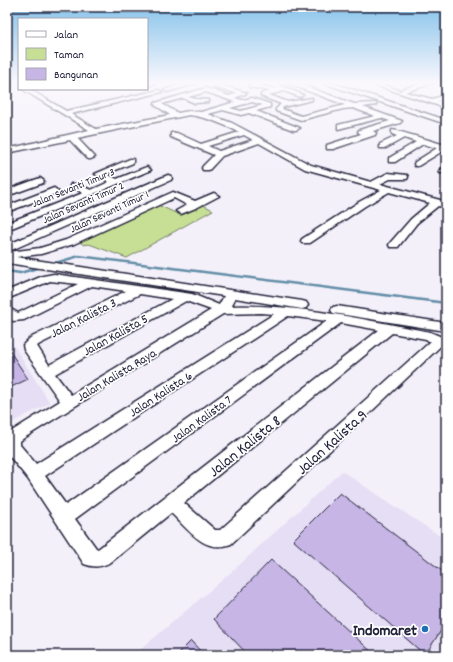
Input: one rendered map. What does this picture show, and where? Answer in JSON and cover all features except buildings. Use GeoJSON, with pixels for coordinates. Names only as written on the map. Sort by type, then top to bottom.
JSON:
{"type":"FeatureCollection","features":[{"type":"Feature","properties":{"kind":"street"},"geometry":{"type":"LineString","coordinates":[[65,114],[95,131]]}},
{"type":"Feature","properties":{"kind":"street"},"geometry":{"type":"LineString","coordinates":[[7,151],[95,131],[182,114]]}},
{"type":"Feature","properties":{"kind":"street"},"geometry":{"type":"LineString","coordinates":[[202,114],[244,133],[299,163],[441,204]]}},
{"type":"Feature","properties":{"kind":"street"},"geometry":{"type":"LineString","coordinates":[[258,114],[296,128]]}},
{"type":"Feature","properties":{"kind":"street"},"geometry":{"type":"LineString","coordinates":[[288,114],[301,118],[317,114]]}},
{"type":"Feature","properties":{"kind":"street"},"geometry":{"type":"LineString","coordinates":[[330,148],[401,121],[375,114]]}},
{"type":"Feature","properties":{"kind":"street"},"geometry":{"type":"LineString","coordinates":[[401,114],[412,118],[427,114]]}},
{"type":"Feature","properties":{"kind":"street"},"geometry":{"type":"LineString","coordinates":[[419,114],[446,122]]}},
{"type":"Feature","properties":{"kind":"street"},"geometry":{"type":"LineString","coordinates":[[341,127],[382,116]]}},
{"type":"Feature","properties":{"kind":"street"},"geometry":{"type":"LineString","coordinates":[[395,132],[403,136],[445,146]]}},
{"type":"Feature","properties":{"kind":"street"},"geometry":{"type":"LineString","coordinates":[[201,146],[244,133]]}},
{"type":"Feature","properties":{"kind":"street"},"geometry":{"type":"LineString","coordinates":[[174,135],[219,154]]}},
{"type":"Feature","properties":{"kind":"street"},"geometry":{"type":"LineString","coordinates":[[383,146],[403,136]]}},
{"type":"Feature","properties":{"kind":"street"},"geometry":{"type":"LineString","coordinates":[[72,137],[92,157]]}},
{"type":"Feature","properties":{"kind":"street"},"geometry":{"type":"LineString","coordinates":[[206,168],[219,154],[258,141]]}},
{"type":"Feature","properties":{"kind":"street"},"geometry":{"type":"LineString","coordinates":[[392,160],[422,141]]}},
{"type":"Feature","properties":{"kind":"street"},"geometry":{"type":"LineString","coordinates":[[35,145],[42,154]]}},
{"type":"Feature","properties":{"kind":"street"},"geometry":{"type":"LineString","coordinates":[[418,164],[445,146]]}},
{"type":"Feature","properties":{"kind":"street"},"geometry":{"type":"LineString","coordinates":[[116,182],[99,174],[130,161]]}},
{"type":"Feature","properties":{"kind":"street","name":"Jalan Sevanti Timur 3"},"geometry":{"type":"LineString","coordinates":[[7,227],[147,170]]}},
{"type":"Feature","properties":{"kind":"street"},"geometry":{"type":"LineString","coordinates":[[372,185],[388,176],[404,177]]}},
{"type":"Feature","properties":{"kind":"street","name":"Jalan Sevanti Timur 2"},"geometry":{"type":"LineString","coordinates":[[7,249],[168,178]]}},
{"type":"Feature","properties":{"kind":"street"},"geometry":{"type":"LineString","coordinates":[[7,193],[40,181]]}},
{"type":"Feature","properties":{"kind":"street"},"geometry":{"type":"LineString","coordinates":[[74,186],[90,193]]}},
{"type":"Feature","properties":{"kind":"street"},"geometry":{"type":"LineString","coordinates":[[306,241],[362,204],[388,189]]}},
{"type":"Feature","properties":{"kind":"street"},"geometry":{"type":"LineString","coordinates":[[7,209],[54,191]]}},
{"type":"Feature","properties":{"kind":"street","name":"Jalan Sevanti Timur 1"},"geometry":{"type":"LineString","coordinates":[[10,258],[55,248],[172,196],[177,196],[195,205]]}},
{"type":"Feature","properties":{"kind":"street"},"geometry":{"type":"LineString","coordinates":[[181,211],[214,196]]}},
{"type":"Feature","properties":{"kind":"street"},"geometry":{"type":"LineString","coordinates":[[394,245],[414,221],[441,204]]}},
{"type":"Feature","properties":{"kind":"street"},"geometry":{"type":"LineString","coordinates":[[10,258],[89,283],[184,297],[197,300],[220,310],[261,309],[339,319],[430,336],[442,333]]}},
{"type":"Feature","properties":{"kind":"street"},"geometry":{"type":"LineString","coordinates":[[7,295],[52,272],[226,294],[442,333]]}},
{"type":"Feature","properties":{"kind":"street"},"geometry":{"type":"LineString","coordinates":[[9,314],[20,317],[89,283]]}},
{"type":"Feature","properties":{"kind":"street","name":"Jalan Kalista 3"},"geometry":{"type":"LineString","coordinates":[[47,372],[31,350],[30,345],[35,341],[136,290]]}},
{"type":"Feature","properties":{"kind":"street"},"geometry":{"type":"LineString","coordinates":[[220,310],[228,303],[226,294]]}},
{"type":"Feature","properties":{"kind":"street","name":"Jalan Kalista 5"},"geometry":{"type":"LineString","coordinates":[[47,372],[184,297]]}},
{"type":"Feature","properties":{"kind":"street","name":"Jalan Kalista Raya"},"geometry":{"type":"LineString","coordinates":[[34,474],[12,447],[12,439],[68,402],[220,310]]}},
{"type":"Feature","properties":{"kind":"street","name":"Jalan Kalista 6"},"geometry":{"type":"LineString","coordinates":[[34,474],[286,312]]}},
{"type":"Feature","properties":{"kind":"street","name":"Jalan Kalista 7"},"geometry":{"type":"LineString","coordinates":[[63,517],[339,319]]}},
{"type":"Feature","properties":{"kind":"street","name":"Jalan Kalista 8"},"geometry":{"type":"LineString","coordinates":[[63,517],[89,555],[95,558],[104,556],[390,328]]}},
{"type":"Feature","properties":{"kind":"street","name":"Jalan Kalista 9"},"geometry":{"type":"LineString","coordinates":[[172,503],[208,536],[219,540],[224,538],[439,343],[442,333]]}},
{"type":"Feature","properties":{"kind":"street"},"geometry":{"type":"LineString","coordinates":[[47,372],[68,402]]}},
{"type":"Feature","properties":{"kind":"street"},"geometry":{"type":"LineString","coordinates":[[34,474],[63,517]]}},
{"type":"Feature","properties":{"kind":"shaded area"},"geometry":{"type":"Polygon","coordinates":[[[7,335],[50,403],[7,425],[7,335]]]}},
{"type":"Feature","properties":{"kind":"shaded area"},"geometry":{"type":"Polygon","coordinates":[[[342,471],[446,540],[446,655],[134,655],[228,575],[342,471]]]}},
{"type":"Feature","properties":{"kind":"green space"},"geometry":{"type":"Polygon","coordinates":[[[158,205],[180,215],[203,205],[213,210],[127,258],[89,244],[84,245],[78,241],[158,205]]]}},
{"type":"Feature","properties":{"kind":"waterway"},"geometry":{"type":"LineString","coordinates":[[52,264],[79,256],[446,303]]}},
{"type":"Feature","properties":{"kind":"waterway"},"geometry":{"type":"LineString","coordinates":[[7,271],[20,273],[41,267]]}},
{"type":"Feature","properties":{"kind":"place","name":"Indomaret"},"geometry":{"type":"Point","coordinates":[425,629]}}]}
